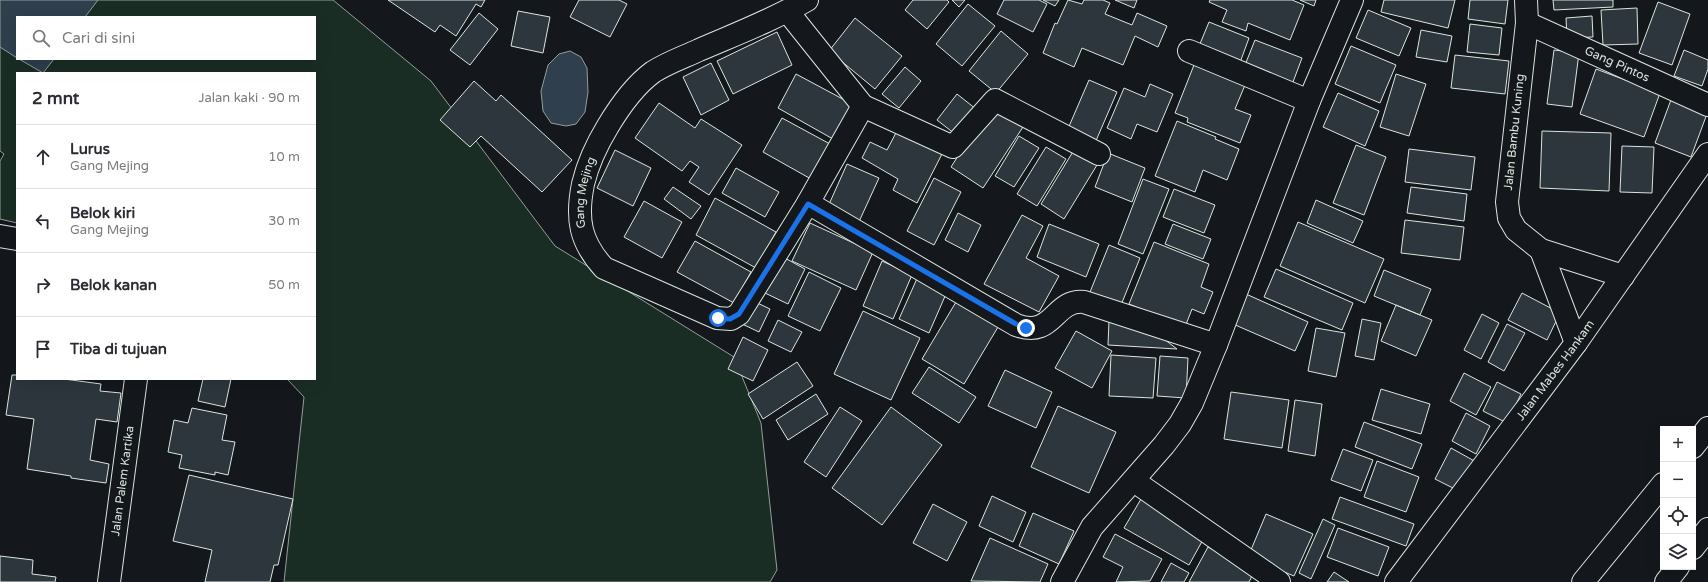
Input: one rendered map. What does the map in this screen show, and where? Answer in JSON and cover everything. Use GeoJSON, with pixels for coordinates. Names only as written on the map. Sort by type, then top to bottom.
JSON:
{"type":"FeatureCollection","features":[{"type":"Feature","properties":{"kind":"main road","name":"Gang Mejing"},"geometry":{"type":"LineString","coordinates":[[807,0],[788,12],[653,72],[633,90],[599,141],[586,170],[581,197],[580,216],[583,236],[592,255],[604,268],[718,318],[730,319],[739,314],[808,204],[863,106]]}},
{"type":"Feature","properties":{"kind":"main road"},"geometry":{"type":"LineString","coordinates":[[1062,582],[1092,527],[1134,481],[1180,424],[1192,403],[1216,345],[1309,101],[1352,0]]}},
{"type":"Feature","properties":{"kind":"main road","name":"Jalan Bambu Kuning"},"geometry":{"type":"LineString","coordinates":[[1526,0],[1526,23],[1507,202],[1509,218],[1516,230],[1541,250],[1623,276]]}},
{"type":"Feature","properties":{"kind":"main road"},"geometry":{"type":"LineString","coordinates":[[788,12],[863,106],[952,147],[995,100],[1099,154]]}},
{"type":"Feature","properties":{"kind":"main road","name":"Gang Pintos"},"geometry":{"type":"LineString","coordinates":[[1526,23],[1708,105]]}},
{"type":"Feature","properties":{"kind":"main road"},"geometry":{"type":"LineString","coordinates":[[1188,51],[1309,101]]}},
{"type":"Feature","properties":{"kind":"main road","name":"Jalan Mabes Hankam"},"geometry":{"type":"LineString","coordinates":[[1396,582],[1576,342],[1708,154]]}},
{"type":"Feature","properties":{"kind":"main road"},"geometry":{"type":"LineString","coordinates":[[1653,234],[1700,184],[1708,183]]}},
{"type":"Feature","properties":{"kind":"main road"},"geometry":{"type":"LineString","coordinates":[[808,204],[1016,324],[1026,328],[1034,329],[1043,326],[1068,305],[1075,302],[1084,302],[1216,345]]}},
{"type":"Feature","properties":{"kind":"main road"},"geometry":{"type":"LineString","coordinates":[[0,236],[16,239]]}},
{"type":"Feature","properties":{"kind":"main road"},"geometry":{"type":"LineString","coordinates":[[1541,250],[1576,342]]}},
{"type":"Feature","properties":{"kind":"main road","name":"Jalan Palem Kartika"},"geometry":{"type":"LineString","coordinates":[[109,582],[136,380]]}},
{"type":"Feature","properties":{"kind":"main road"},"geometry":{"type":"LineString","coordinates":[[1696,443],[1708,428]]}},
{"type":"Feature","properties":{"kind":"main road"},"geometry":{"type":"LineString","coordinates":[[1134,481],[1279,582]]}},
{"type":"Feature","properties":{"kind":"main road"},"geometry":{"type":"LineString","coordinates":[[1583,582],[1660,488]]}},
{"type":"Feature","properties":{"kind":"main road"},"geometry":{"type":"LineString","coordinates":[[1696,544],[1708,530]]}},
{"type":"Feature","properties":{"kind":"main road"},"geometry":{"type":"LineString","coordinates":[[1666,582],[1676,570]]}},
{"type":"Feature","properties":{"kind":"green space"},"geometry":{"type":"Polygon","coordinates":[[[0,0],[333,0],[431,81],[555,246],[734,357],[761,423],[777,570],[770,582],[284,582],[304,397],[288,380],[316,380],[316,72],[16,72],[16,223],[0,219],[0,161],[4,154],[0,151],[0,0]]]}},
{"type":"Feature","properties":{"kind":"water"},"geometry":{"type":"Polygon","coordinates":[[[0,0],[98,0],[86,16],[16,16],[16,57],[0,47],[0,0]]]}},
{"type":"Feature","properties":{"kind":"water"},"geometry":{"type":"Polygon","coordinates":[[[570,51],[581,57],[587,68],[588,92],[585,112],[576,124],[566,126],[551,123],[543,111],[541,91],[548,65],[559,54],[570,51]]]}},
{"type":"Feature","properties":{"kind":"water"},"geometry":{"type":"Polygon","coordinates":[[[21,60],[53,60],[44,72],[21,60]]]}},
{"type":"Feature","properties":{"kind":"building"},"geometry":{"type":"Polygon","coordinates":[[[388,0],[485,0],[481,7],[476,4],[456,36],[440,25],[435,32],[388,0]]]}},
{"type":"Feature","properties":{"kind":"building"},"geometry":{"type":"Polygon","coordinates":[[[579,0],[619,0],[627,4],[610,37],[570,17],[579,0]]]}},
{"type":"Feature","properties":{"kind":"building"},"geometry":{"type":"Polygon","coordinates":[[[913,0],[947,0],[949,2],[927,29],[905,10],[913,0]]]}},
{"type":"Feature","properties":{"kind":"building"},"geometry":{"type":"Polygon","coordinates":[[[952,0],[965,0],[959,7],[952,0]]]}},
{"type":"Feature","properties":{"kind":"building"},"geometry":{"type":"Polygon","coordinates":[[[1004,0],[1039,0],[1047,4],[1033,32],[997,14],[1004,0]]]}},
{"type":"Feature","properties":{"kind":"building"},"geometry":{"type":"Polygon","coordinates":[[[1043,0],[1059,0],[1055,6],[1043,0]]]}},
{"type":"Feature","properties":{"kind":"building"},"geometry":{"type":"Polygon","coordinates":[[[1068,0],[1082,4],[1084,0],[1103,0],[1110,3],[1105,14],[1132,25],[1137,13],[1167,26],[1158,47],[1135,36],[1123,65],[1082,48],[1074,67],[1043,53],[1055,23],[1057,24],[1068,0]]]}},
{"type":"Feature","properties":{"kind":"building"},"geometry":{"type":"Polygon","coordinates":[[[1115,0],[1137,0],[1134,8],[1115,0]]]}},
{"type":"Feature","properties":{"kind":"building"},"geometry":{"type":"Polygon","coordinates":[[[1210,0],[1292,0],[1304,5],[1290,40],[1248,23],[1246,31],[1222,22],[1227,10],[1209,2],[1210,0]]]}},
{"type":"Feature","properties":{"kind":"building"},"geometry":{"type":"Polygon","coordinates":[[[1300,0],[1316,0],[1314,6],[1300,0]]]}},
{"type":"Feature","properties":{"kind":"building"},"geometry":{"type":"Polygon","coordinates":[[[1384,0],[1455,0],[1448,28],[1381,12],[1384,0]]]}},
{"type":"Feature","properties":{"kind":"building"},"geometry":{"type":"Polygon","coordinates":[[[1470,0],[1508,0],[1505,24],[1468,19],[1470,0]]]}},
{"type":"Feature","properties":{"kind":"building"},"geometry":{"type":"Polygon","coordinates":[[[1553,0],[1613,0],[1613,7],[1554,10],[1553,0]]]}},
{"type":"Feature","properties":{"kind":"building"},"geometry":{"type":"Polygon","coordinates":[[[1658,2],[1690,14],[1672,65],[1639,53],[1658,2]]]}},
{"type":"Feature","properties":{"kind":"building"},"geometry":{"type":"Polygon","coordinates":[[[968,4],[995,26],[962,66],[936,44],[968,4]]]}},
{"type":"Feature","properties":{"kind":"building"},"geometry":{"type":"Polygon","coordinates":[[[1637,8],[1638,44],[1603,45],[1601,10],[1637,8]]]}},
{"type":"Feature","properties":{"kind":"building"},"geometry":{"type":"Polygon","coordinates":[[[1368,10],[1411,28],[1399,56],[1356,38],[1368,10]]]}},
{"type":"Feature","properties":{"kind":"building"},"geometry":{"type":"Polygon","coordinates":[[[518,11],[550,17],[543,53],[511,46],[518,11]]]}},
{"type":"Feature","properties":{"kind":"building"},"geometry":{"type":"Polygon","coordinates":[[[479,13],[498,29],[470,65],[450,50],[479,13]]]}},
{"type":"Feature","properties":{"kind":"building"},"geometry":{"type":"Polygon","coordinates":[[[1592,16],[1593,37],[1567,38],[1566,18],[1592,16]]]}},
{"type":"Feature","properties":{"kind":"building"},"geometry":{"type":"Polygon","coordinates":[[[855,18],[902,56],[875,89],[829,51],[855,18]]]}},
{"type":"Feature","properties":{"kind":"building"},"geometry":{"type":"Polygon","coordinates":[[[1209,22],[1249,38],[1238,68],[1197,51],[1209,22]]]}},
{"type":"Feature","properties":{"kind":"building"},"geometry":{"type":"Polygon","coordinates":[[[1470,24],[1502,28],[1499,55],[1467,52],[1470,24]]]}},
{"type":"Feature","properties":{"kind":"building"},"geometry":{"type":"Polygon","coordinates":[[[1421,30],[1452,36],[1447,62],[1416,57],[1421,30]]]}},
{"type":"Feature","properties":{"kind":"building"},"geometry":{"type":"Polygon","coordinates":[[[1001,31],[1028,54],[996,93],[969,71],[1001,31]]]}},
{"type":"Feature","properties":{"kind":"building"},"geometry":{"type":"Polygon","coordinates":[[[777,32],[792,65],[733,94],[717,61],[777,32]]]}},
{"type":"Feature","properties":{"kind":"building"},"geometry":{"type":"Polygon","coordinates":[[[1255,40],[1302,58],[1290,90],[1243,70],[1255,40]]]}},
{"type":"Feature","properties":{"kind":"building"},"geometry":{"type":"Polygon","coordinates":[[[1351,46],[1396,65],[1380,103],[1335,84],[1351,46]]]}},
{"type":"Feature","properties":{"kind":"building"},"geometry":{"type":"Polygon","coordinates":[[[1554,50],[1579,53],[1572,107],[1547,104],[1554,50]]]}},
{"type":"Feature","properties":{"kind":"building"},"geometry":{"type":"Polygon","coordinates":[[[1684,50],[1708,60],[1708,69],[1702,86],[1674,76],[1684,50]]]}},
{"type":"Feature","properties":{"kind":"building"},"geometry":{"type":"Polygon","coordinates":[[[1455,55],[1509,61],[1505,94],[1451,88],[1455,55]]]}},
{"type":"Feature","properties":{"kind":"building"},"geometry":{"type":"Polygon","coordinates":[[[711,63],[729,100],[701,115],[683,77],[711,63]]]}},
{"type":"Feature","properties":{"kind":"building"},"geometry":{"type":"Polygon","coordinates":[[[1194,65],[1245,85],[1235,109],[1251,115],[1240,143],[1187,122],[1188,118],[1175,113],[1194,65]]]}},
{"type":"Feature","properties":{"kind":"building"},"geometry":{"type":"Polygon","coordinates":[[[905,67],[921,81],[899,108],[882,94],[905,67]]]}},
{"type":"Feature","properties":{"kind":"building"},"geometry":{"type":"Polygon","coordinates":[[[1596,69],[1660,93],[1644,137],[1580,114],[1596,69]]]}},
{"type":"Feature","properties":{"kind":"building"},"geometry":{"type":"Polygon","coordinates":[[[796,74],[852,104],[833,139],[778,108],[796,74]]]}},
{"type":"Feature","properties":{"kind":"building"},"geometry":{"type":"Polygon","coordinates":[[[1396,74],[1426,84],[1409,136],[1380,127],[1396,74]]]}},
{"type":"Feature","properties":{"kind":"building"},"geometry":{"type":"Polygon","coordinates":[[[1089,80],[1117,92],[1095,143],[1067,131],[1089,80]]]}},
{"type":"Feature","properties":{"kind":"building"},"geometry":{"type":"Polygon","coordinates":[[[474,81],[496,101],[501,95],[572,160],[542,192],[481,136],[470,147],[440,120],[474,81]]]}},
{"type":"Feature","properties":{"kind":"building"},"geometry":{"type":"Polygon","coordinates":[[[1150,84],[1173,94],[1157,132],[1137,124],[1131,139],[1107,128],[1124,88],[1145,97],[1150,84]]]}},
{"type":"Feature","properties":{"kind":"building"},"geometry":{"type":"Polygon","coordinates":[[[1338,93],[1379,111],[1365,146],[1323,127],[1338,93]]]}},
{"type":"Feature","properties":{"kind":"building"},"geometry":{"type":"Polygon","coordinates":[[[957,94],[976,109],[955,134],[937,120],[957,94]]]}},
{"type":"Feature","properties":{"kind":"building"},"geometry":{"type":"Polygon","coordinates":[[[1672,97],[1708,111],[1691,157],[1655,143],[1672,97]]]}},
{"type":"Feature","properties":{"kind":"building"},"geometry":{"type":"Polygon","coordinates":[[[659,103],[695,128],[701,119],[742,145],[709,195],[689,182],[699,167],[690,161],[682,171],[635,138],[659,103]]]}},
{"type":"Feature","properties":{"kind":"building"},"geometry":{"type":"Polygon","coordinates":[[[990,106],[1023,127],[983,188],[951,167],[990,106]]]}},
{"type":"Feature","properties":{"kind":"building"},"geometry":{"type":"Polygon","coordinates":[[[782,118],[830,144],[811,179],[763,152],[782,118]]]}},
{"type":"Feature","properties":{"kind":"building"},"geometry":{"type":"Polygon","coordinates":[[[1177,121],[1216,137],[1215,139],[1239,149],[1227,180],[1203,170],[1195,192],[1155,176],[1177,121]]]}},
{"type":"Feature","properties":{"kind":"building"},"geometry":{"type":"Polygon","coordinates":[[[899,127],[944,150],[917,203],[893,190],[898,179],[862,158],[870,142],[887,150],[899,127]]]}},
{"type":"Feature","properties":{"kind":"building"},"geometry":{"type":"Polygon","coordinates":[[[1542,131],[1611,133],[1609,191],[1540,188],[1542,131]]]}},
{"type":"Feature","properties":{"kind":"building"},"geometry":{"type":"Polygon","coordinates":[[[1019,136],[1039,148],[1014,187],[995,176],[1019,136]]]}},
{"type":"Feature","properties":{"kind":"building"},"geometry":{"type":"Polygon","coordinates":[[[1356,145],[1386,157],[1364,215],[1333,203],[1356,145]]]}},
{"type":"Feature","properties":{"kind":"building"},"geometry":{"type":"Polygon","coordinates":[[[1622,146],[1654,147],[1652,193],[1620,192],[1622,146]]]}},
{"type":"Feature","properties":{"kind":"building"},"geometry":{"type":"Polygon","coordinates":[[[1046,147],[1066,159],[1037,206],[1017,194],[1046,147]]]}},
{"type":"Feature","properties":{"kind":"building"},"geometry":{"type":"Polygon","coordinates":[[[1409,149],[1475,157],[1471,190],[1405,182],[1409,149]]]}},
{"type":"Feature","properties":{"kind":"building"},"geometry":{"type":"Polygon","coordinates":[[[615,150],[651,168],[633,206],[597,188],[615,150]]]}},
{"type":"Feature","properties":{"kind":"building"},"geometry":{"type":"Polygon","coordinates":[[[1074,150],[1097,165],[1064,219],[1041,204],[1074,150]]]}},
{"type":"Feature","properties":{"kind":"building"},"geometry":{"type":"Polygon","coordinates":[[[1108,153],[1145,168],[1132,202],[1095,187],[1108,153]]]}},
{"type":"Feature","properties":{"kind":"building"},"geometry":{"type":"Polygon","coordinates":[[[847,164],[879,178],[857,226],[826,211],[847,164]]]}},
{"type":"Feature","properties":{"kind":"building"},"geometry":{"type":"Polygon","coordinates":[[[736,168],[779,192],[765,217],[722,193],[736,168]]]}},
{"type":"Feature","properties":{"kind":"building"},"geometry":{"type":"Polygon","coordinates":[[[934,178],[961,192],[934,245],[907,231],[934,178]]]}},
{"type":"Feature","properties":{"kind":"building"},"geometry":{"type":"Polygon","coordinates":[[[1143,179],[1169,189],[1143,254],[1118,244],[1143,179]]]}},
{"type":"Feature","properties":{"kind":"building"},"geometry":{"type":"Polygon","coordinates":[[[673,187],[701,206],[691,219],[664,199],[673,187]]]}},
{"type":"Feature","properties":{"kind":"building"},"geometry":{"type":"Polygon","coordinates":[[[1411,187],[1467,194],[1464,221],[1407,213],[1411,187]]]}},
{"type":"Feature","properties":{"kind":"building"},"geometry":{"type":"Polygon","coordinates":[[[1174,189],[1215,205],[1204,233],[1163,217],[1174,189]]]}},
{"type":"Feature","properties":{"kind":"building"},"geometry":{"type":"Polygon","coordinates":[[[715,198],[776,232],[756,268],[696,235],[715,198]]]}},
{"type":"Feature","properties":{"kind":"building"},"geometry":{"type":"Polygon","coordinates":[[[1316,200],[1363,221],[1353,243],[1307,223],[1316,200]]]}},
{"type":"Feature","properties":{"kind":"building"},"geometry":{"type":"Polygon","coordinates":[[[644,201],[682,222],[662,258],[624,237],[644,201]]]}},
{"type":"Feature","properties":{"kind":"building"},"geometry":{"type":"Polygon","coordinates":[[[958,213],[981,225],[968,252],[945,240],[958,213]]]}},
{"type":"Feature","properties":{"kind":"building"},"geometry":{"type":"Polygon","coordinates":[[[1022,215],[1043,226],[1026,258],[1059,276],[1039,312],[984,284],[1022,215]]]}},
{"type":"Feature","properties":{"kind":"building"},"geometry":{"type":"Polygon","coordinates":[[[1405,220],[1464,227],[1460,260],[1401,253],[1405,220]]]}},
{"type":"Feature","properties":{"kind":"building"},"geometry":{"type":"Polygon","coordinates":[[[1298,222],[1384,259],[1365,303],[1280,266],[1298,222]]]}},
{"type":"Feature","properties":{"kind":"building"},"geometry":{"type":"Polygon","coordinates":[[[810,223],[873,252],[856,290],[792,261],[810,223]]]}},
{"type":"Feature","properties":{"kind":"building"},"geometry":{"type":"Polygon","coordinates":[[[1049,224],[1099,244],[1086,277],[1037,257],[1049,224]]]}},
{"type":"Feature","properties":{"kind":"building"},"geometry":{"type":"Polygon","coordinates":[[[1173,224],[1211,239],[1203,259],[1165,244],[1173,224]]]}},
{"type":"Feature","properties":{"kind":"building"},"geometry":{"type":"Polygon","coordinates":[[[695,241],[751,272],[734,303],[677,272],[695,241]]]}},
{"type":"Feature","properties":{"kind":"building"},"geometry":{"type":"Polygon","coordinates":[[[1154,242],[1209,264],[1201,287],[1213,292],[1204,314],[1192,309],[1185,327],[1129,304],[1154,242]]]}},
{"type":"Feature","properties":{"kind":"building"},"geometry":{"type":"Polygon","coordinates":[[[1109,245],[1140,258],[1119,310],[1088,297],[1109,245]]]}},
{"type":"Feature","properties":{"kind":"building"},"geometry":{"type":"Polygon","coordinates":[[[783,257],[805,269],[788,304],[765,293],[783,257]]]}},
{"type":"Feature","properties":{"kind":"building"},"geometry":{"type":"Polygon","coordinates":[[[882,261],[912,275],[893,319],[863,306],[882,261]]]}},
{"type":"Feature","properties":{"kind":"building"},"geometry":{"type":"Polygon","coordinates":[[[1276,269],[1353,303],[1342,330],[1264,297],[1276,269]]]}},
{"type":"Feature","properties":{"kind":"building"},"geometry":{"type":"Polygon","coordinates":[[[1384,270],[1431,289],[1420,315],[1374,296],[1384,270]]]}},
{"type":"Feature","properties":{"kind":"building"},"geometry":{"type":"Polygon","coordinates":[[[809,272],[841,288],[820,331],[788,316],[809,272]]]}},
{"type":"Feature","properties":{"kind":"building"},"geometry":{"type":"Polygon","coordinates":[[[919,274],[949,287],[929,333],[899,319],[919,274]]]}},
{"type":"Feature","properties":{"kind":"building"},"geometry":{"type":"Polygon","coordinates":[[[1522,293],[1560,313],[1547,340],[1508,320],[1522,293]]]}},
{"type":"Feature","properties":{"kind":"building"},"geometry":{"type":"Polygon","coordinates":[[[1246,294],[1308,322],[1295,351],[1233,324],[1246,294]]]}},
{"type":"Feature","properties":{"kind":"building"},"geometry":{"type":"Polygon","coordinates":[[[749,299],[770,309],[759,332],[738,322],[749,299]]]}},
{"type":"Feature","properties":{"kind":"building"},"geometry":{"type":"Polygon","coordinates":[[[956,302],[998,327],[964,384],[922,359],[956,302]]]}},
{"type":"Feature","properties":{"kind":"building"},"geometry":{"type":"Polygon","coordinates":[[[1396,305],[1432,320],[1416,356],[1381,341],[1396,305]]]}},
{"type":"Feature","properties":{"kind":"building"},"geometry":{"type":"Polygon","coordinates":[[[863,311],[920,338],[891,400],[834,374],[863,311]]]}},
{"type":"Feature","properties":{"kind":"building"},"geometry":{"type":"Polygon","coordinates":[[[1482,314],[1499,323],[1481,359],[1464,350],[1482,314]]]}},
{"type":"Feature","properties":{"kind":"building"},"geometry":{"type":"Polygon","coordinates":[[[1362,319],[1381,323],[1374,360],[1355,356],[1362,319]]]}},
{"type":"Feature","properties":{"kind":"building"},"geometry":{"type":"Polygon","coordinates":[[[778,320],[802,332],[791,352],[768,341],[778,320]]]}},
{"type":"Feature","properties":{"kind":"building"},"geometry":{"type":"Polygon","coordinates":[[[1109,321],[1160,336],[1177,349],[1108,345],[1109,321]]]}},
{"type":"Feature","properties":{"kind":"building"},"geometry":{"type":"Polygon","coordinates":[[[1507,324],[1525,333],[1504,371],[1488,362],[1507,324]]]}},
{"type":"Feature","properties":{"kind":"building"},"geometry":{"type":"Polygon","coordinates":[[[1316,328],[1345,333],[1336,377],[1308,371],[1316,328]]]}},
{"type":"Feature","properties":{"kind":"building"},"geometry":{"type":"Polygon","coordinates":[[[1076,331],[1112,351],[1092,388],[1055,368],[1076,331]]]}},
{"type":"Feature","properties":{"kind":"building"},"geometry":{"type":"Polygon","coordinates":[[[743,337],[768,350],[753,381],[728,369],[743,337]]]}},
{"type":"Feature","properties":{"kind":"building"},"geometry":{"type":"Polygon","coordinates":[[[1111,355],[1156,358],[1153,398],[1109,396],[1111,355]]]}},
{"type":"Feature","properties":{"kind":"building"},"geometry":{"type":"Polygon","coordinates":[[[1160,356],[1188,358],[1186,398],[1157,396],[1160,356]]]}},
{"type":"Feature","properties":{"kind":"building"},"geometry":{"type":"Polygon","coordinates":[[[797,362],[813,386],[763,419],[748,394],[797,362]]]}},
{"type":"Feature","properties":{"kind":"building"},"geometry":{"type":"Polygon","coordinates":[[[929,367],[976,397],[959,423],[912,393],[929,367]]]}},
{"type":"Feature","properties":{"kind":"building"},"geometry":{"type":"Polygon","coordinates":[[[1005,370],[1052,392],[1036,428],[988,406],[1005,370]]]}},
{"type":"Feature","properties":{"kind":"building"},"geometry":{"type":"Polygon","coordinates":[[[1464,373],[1491,387],[1476,415],[1450,401],[1464,373]]]}},
{"type":"Feature","properties":{"kind":"building"},"geometry":{"type":"Polygon","coordinates":[[[12,375],[16,375],[16,380],[71,380],[101,384],[100,391],[121,393],[117,422],[96,419],[90,460],[109,464],[106,483],[27,469],[34,419],[6,415],[12,375]]]}},
{"type":"Feature","properties":{"kind":"building"},"geometry":{"type":"Polygon","coordinates":[[[203,380],[231,380],[225,407],[198,401],[203,380]]]}},
{"type":"Feature","properties":{"kind":"building"},"geometry":{"type":"Polygon","coordinates":[[[1497,382],[1521,394],[1507,423],[1483,411],[1497,382]]]}},
{"type":"Feature","properties":{"kind":"building"},"geometry":{"type":"Polygon","coordinates":[[[1381,389],[1430,404],[1421,434],[1372,420],[1381,389]]]}},
{"type":"Feature","properties":{"kind":"building"},"geometry":{"type":"Polygon","coordinates":[[[1231,392],[1289,400],[1282,448],[1224,439],[1231,392]]]}},
{"type":"Feature","properties":{"kind":"building"},"geometry":{"type":"Polygon","coordinates":[[[816,394],[828,414],[788,440],[776,420],[816,394]]]}},
{"type":"Feature","properties":{"kind":"building"},"geometry":{"type":"Polygon","coordinates":[[[1295,400],[1322,404],[1315,456],[1288,451],[1295,400]]]}},
{"type":"Feature","properties":{"kind":"building"},"geometry":{"type":"Polygon","coordinates":[[[1058,406],[1116,432],[1089,493],[1031,467],[1058,406]]]}},
{"type":"Feature","properties":{"kind":"building"},"geometry":{"type":"Polygon","coordinates":[[[840,407],[862,421],[826,477],[804,462],[840,407]]]}},
{"type":"Feature","properties":{"kind":"building"},"geometry":{"type":"Polygon","coordinates":[[[891,407],[942,445],[882,525],[832,488],[891,407]]]}},
{"type":"Feature","properties":{"kind":"building"},"geometry":{"type":"Polygon","coordinates":[[[192,408],[227,415],[222,440],[235,442],[228,475],[215,472],[215,475],[179,468],[182,455],[168,452],[174,420],[188,423],[192,408]]]}},
{"type":"Feature","properties":{"kind":"building"},"geometry":{"type":"Polygon","coordinates":[[[1466,413],[1490,426],[1476,454],[1452,441],[1466,413]]]}},
{"type":"Feature","properties":{"kind":"building"},"geometry":{"type":"Polygon","coordinates":[[[1364,422],[1422,444],[1412,469],[1355,447],[1364,422]]]}},
{"type":"Feature","properties":{"kind":"building"},"geometry":{"type":"Polygon","coordinates":[[[1451,448],[1478,463],[1463,493],[1435,479],[1451,448]]]}},
{"type":"Feature","properties":{"kind":"building"},"geometry":{"type":"Polygon","coordinates":[[[1343,449],[1373,460],[1361,491],[1331,480],[1343,449]]]}},
{"type":"Feature","properties":{"kind":"building"},"geometry":{"type":"Polygon","coordinates":[[[1377,461],[1419,477],[1406,512],[1364,497],[1377,461]]]}},
{"type":"Feature","properties":{"kind":"building"},"geometry":{"type":"Polygon","coordinates":[[[189,475],[293,499],[278,565],[274,565],[270,582],[205,582],[212,550],[173,541],[189,475]]]}},
{"type":"Feature","properties":{"kind":"building"},"geometry":{"type":"Polygon","coordinates":[[[992,496],[1026,512],[1013,542],[979,526],[992,496]]]}},
{"type":"Feature","properties":{"kind":"building"},"geometry":{"type":"Polygon","coordinates":[[[1340,497],[1414,524],[1406,546],[1332,519],[1340,497]]]}},
{"type":"Feature","properties":{"kind":"building"},"geometry":{"type":"Polygon","coordinates":[[[1141,499],[1205,536],[1189,565],[1124,528],[1141,499]]]}},
{"type":"Feature","properties":{"kind":"building"},"geometry":{"type":"Polygon","coordinates":[[[933,504],[967,522],[947,561],[913,543],[933,504]]]}},
{"type":"Feature","properties":{"kind":"building"},"geometry":{"type":"Polygon","coordinates":[[[1033,513],[1074,531],[1059,564],[1019,546],[1033,513]]]}},
{"type":"Feature","properties":{"kind":"building"},"geometry":{"type":"Polygon","coordinates":[[[1266,514],[1313,534],[1294,576],[1248,557],[1266,514]]]}},
{"type":"Feature","properties":{"kind":"building"},"geometry":{"type":"Polygon","coordinates":[[[1323,519],[1335,525],[1311,579],[1299,573],[1323,519]]]}},
{"type":"Feature","properties":{"kind":"building"},"geometry":{"type":"Polygon","coordinates":[[[1338,528],[1389,547],[1378,576],[1327,557],[1338,528]]]}},
{"type":"Feature","properties":{"kind":"building"},"geometry":{"type":"Polygon","coordinates":[[[1115,534],[1162,559],[1150,581],[1116,582],[1123,567],[1103,557],[1115,534]]]}},
{"type":"Feature","properties":{"kind":"building"},"geometry":{"type":"Polygon","coordinates":[[[990,538],[1048,564],[1040,582],[971,581],[990,538]]]}},
{"type":"Feature","properties":{"kind":"building"},"geometry":{"type":"Polygon","coordinates":[[[1208,547],[1254,572],[1249,582],[1189,582],[1208,547]]]}},
{"type":"Feature","properties":{"kind":"building"},"geometry":{"type":"Polygon","coordinates":[[[0,556],[33,560],[32,574],[56,577],[55,582],[0,582],[0,556]]]}},
{"type":"Feature","properties":{"kind":"building"},"geometry":{"type":"Polygon","coordinates":[[[1171,563],[1189,573],[1184,582],[1161,582],[1171,563]]]}},
{"type":"Feature","properties":{"kind":"building"},"geometry":{"type":"Polygon","coordinates":[[[1334,572],[1349,582],[1327,582],[1334,572]]]}},
{"type":"Feature","properties":{"kind":"route"},"geometry":{"type":"LineString","coordinates":[[718,318],[730,319],[739,314],[808,204],[1016,324],[1026,328]]}}]}
